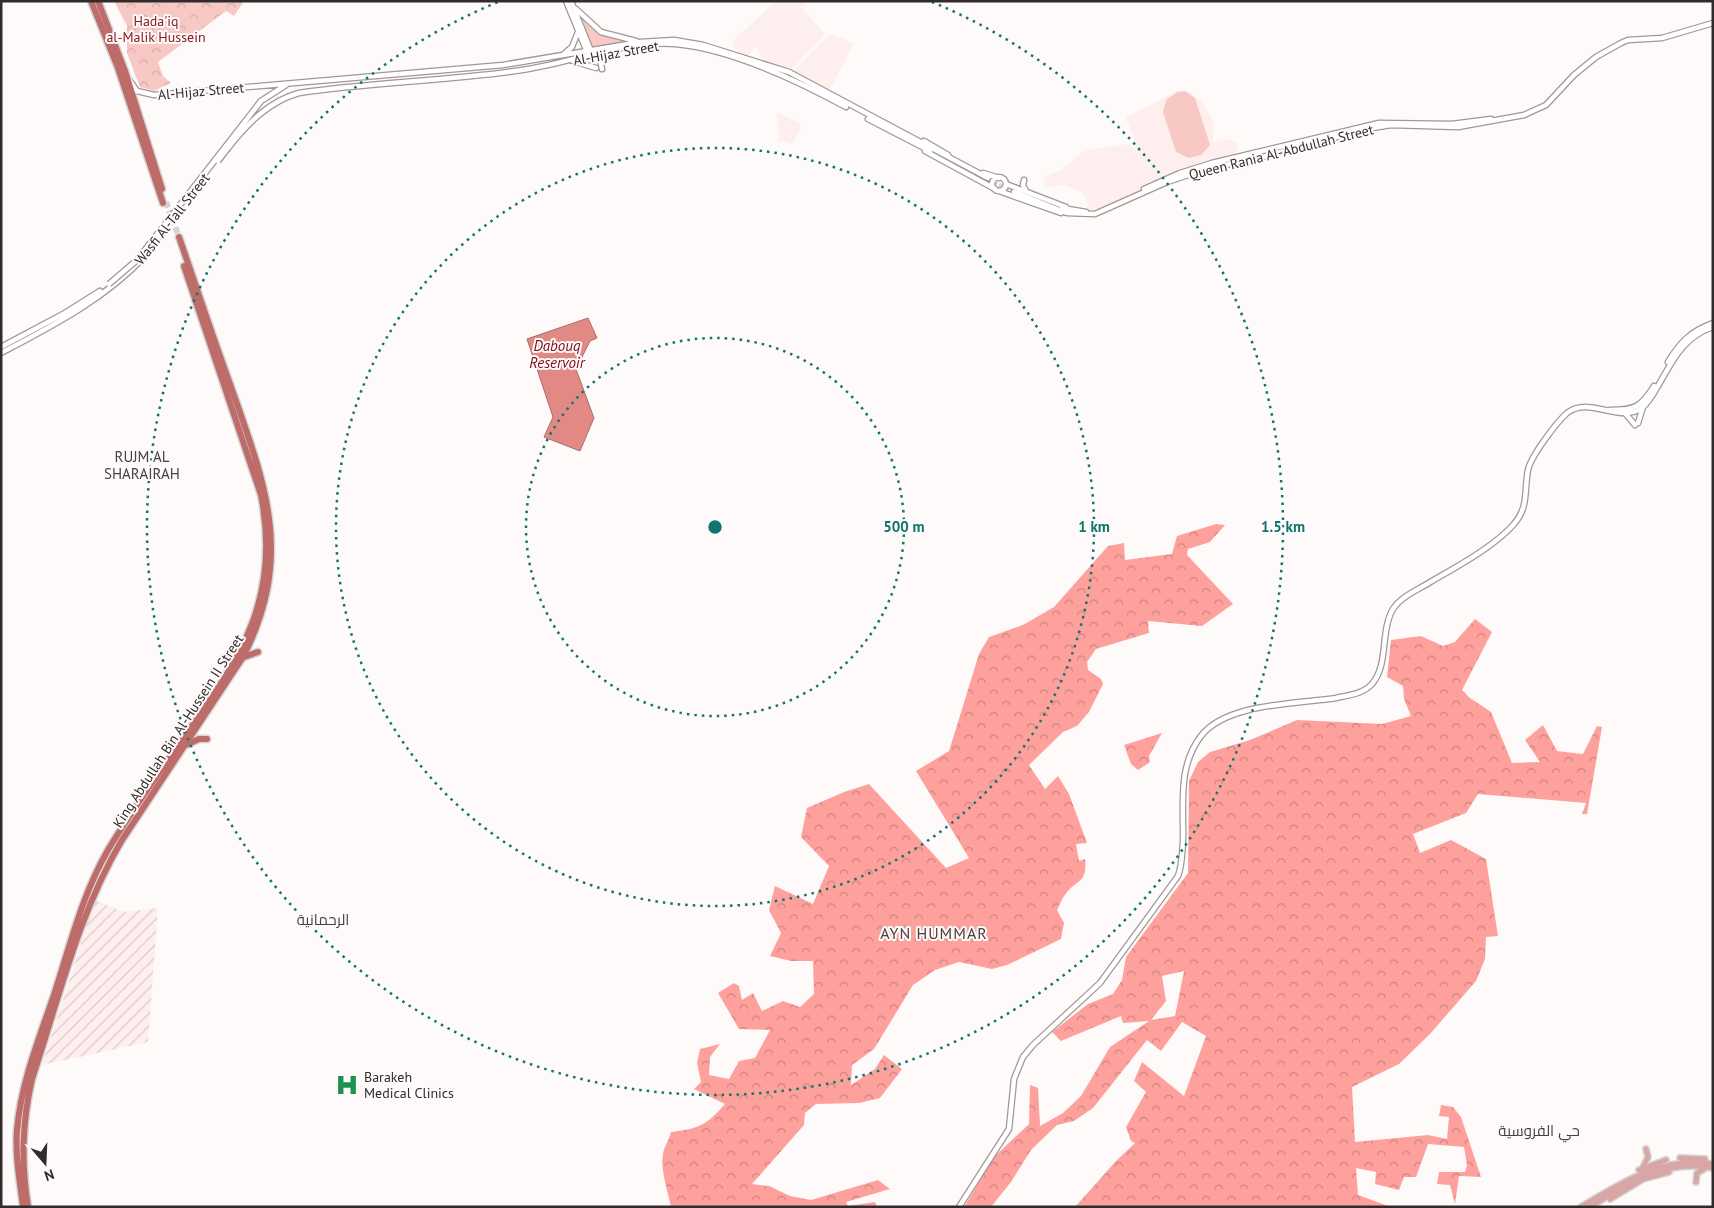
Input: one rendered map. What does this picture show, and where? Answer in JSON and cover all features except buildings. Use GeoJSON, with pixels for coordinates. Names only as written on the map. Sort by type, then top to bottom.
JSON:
{"type":"FeatureCollection","features":[{"type":"Feature","properties":{"kind":"highway"},"geometry":{"type":"LineString","coordinates":[[91,1],[118,68],[164,202],[125,71],[98,1]]}},
{"type":"Feature","properties":{"kind":"highway","name":"King Abdullah Bin Al-Hussein II Street"},"geometry":{"type":"LineString","coordinates":[[23,1207],[17,1158],[17,1129],[21,1102],[35,1050],[83,903],[109,849],[208,703],[240,652],[255,617],[265,575],[265,520],[260,489],[177,238],[249,439],[268,506],[272,548],[269,582],[256,630],[243,657],[111,859],[83,922],[32,1079],[22,1149],[28,1207]]}},
{"type":"Feature","properties":{"kind":"highway"},"geometry":{"type":"LineString","coordinates":[[243,657],[258,652]]}},
{"type":"Feature","properties":{"kind":"highway"},"geometry":{"type":"LineString","coordinates":[[185,745],[199,738],[207,739]]}},
{"type":"Feature","properties":{"kind":"main road"},"geometry":{"type":"LineString","coordinates":[[566,1],[589,53]]}},
{"type":"Feature","properties":{"kind":"main road"},"geometry":{"type":"LineString","coordinates":[[571,1],[576,9],[600,32],[640,42]]}},
{"type":"Feature","properties":{"kind":"main road"},"geometry":{"type":"LineString","coordinates":[[576,9],[589,53]]}},
{"type":"Feature","properties":{"kind":"main road","name":"Queen Rania Al-Abdullah Street"},"geometry":{"type":"LineString","coordinates":[[1072,212],[1096,211],[1193,169],[1313,138],[1389,122],[1452,124],[1531,110],[1553,98],[1585,66],[1621,43],[1628,40],[1662,38],[1713,23]]}},
{"type":"Feature","properties":{"kind":"main road"},"geometry":{"type":"LineString","coordinates":[[562,55],[572,47],[578,31]]}},
{"type":"Feature","properties":{"kind":"main road","name":"Al-Hijaz Street"},"geometry":{"type":"LineString","coordinates":[[255,120],[274,103],[299,93],[501,73],[565,62],[589,53],[640,42],[668,40],[686,41],[777,68],[816,86],[912,139]]}},
{"type":"Feature","properties":{"kind":"main road","name":"Al-Hijaz Street"},"geometry":{"type":"LineString","coordinates":[[125,71],[135,89],[152,95],[503,65],[562,55],[604,53],[672,44],[724,56],[790,78],[912,139]]}},
{"type":"Feature","properties":{"kind":"main road"},"geometry":{"type":"LineString","coordinates":[[565,62],[576,61],[599,68],[600,59],[604,53]]}},
{"type":"Feature","properties":{"kind":"main road","name":"Al-Hijaz Street"},"geometry":{"type":"LineString","coordinates":[[242,124],[266,96],[290,84]]}},
{"type":"Feature","properties":{"kind":"main road","name":"Wasfi Al-Tall Street"},"geometry":{"type":"LineString","coordinates":[[227,147],[255,120]]}},
{"type":"Feature","properties":{"kind":"main road","name":"Wasfi Al-Tall Street"},"geometry":{"type":"LineString","coordinates":[[1,352],[64,319],[110,286],[137,260],[227,147],[242,124]]}},
{"type":"Feature","properties":{"kind":"main road"},"geometry":{"type":"LineString","coordinates":[[912,139],[915,146],[987,179],[999,178],[1004,180],[1014,191],[1050,210],[1072,212]]}},
{"type":"Feature","properties":{"kind":"main road"},"geometry":{"type":"LineString","coordinates":[[912,139],[938,148],[965,164],[987,179],[997,190],[1026,191],[1072,212]]}},
{"type":"Feature","properties":{"kind":"main road"},"geometry":{"type":"LineString","coordinates":[[997,190],[993,183],[999,178]]}},
{"type":"Feature","properties":{"kind":"main road"},"geometry":{"type":"LineString","coordinates":[[1024,180],[1022,185],[1026,191]]}},
{"type":"Feature","properties":{"kind":"main road"},"geometry":{"type":"LineString","coordinates":[[997,190],[1004,189],[1006,184]]}},
{"type":"Feature","properties":{"kind":"main road","name":"Wasfi Al-Tall Street"},"geometry":{"type":"LineString","coordinates":[[1,347],[65,313],[110,286]]}},
{"type":"Feature","properties":{"kind":"main road"},"geometry":{"type":"LineString","coordinates":[[959,1207],[1009,1129],[1014,1079],[1023,1056],[1033,1044],[1100,983],[1176,881],[1182,858],[1185,773],[1188,761],[1200,737],[1214,724],[1246,711],[1343,696],[1365,690],[1372,683],[1378,672],[1390,617],[1397,604],[1489,546],[1518,519],[1525,506],[1531,462],[1562,419],[1568,413],[1578,408],[1629,410],[1642,403],[1679,344],[1691,333],[1713,323]]}},
{"type":"Feature","properties":{"kind":"main road"},"geometry":{"type":"LineString","coordinates":[[1604,410],[1625,414],[1637,424],[1644,406],[1681,347],[1696,334],[1713,327]]}},
{"type":"Feature","properties":{"kind":"main road"},"geometry":{"type":"LineString","coordinates":[[1625,414],[1644,406]]}},
{"type":"Feature","properties":{"kind":"main road"},"geometry":{"type":"LineString","coordinates":[[1643,1168],[1648,1157],[1646,1149]]}},
{"type":"Feature","properties":{"kind":"main road"},"geometry":{"type":"LineString","coordinates":[[1680,1158],[1713,1162]]}},
{"type":"Feature","properties":{"kind":"main road"},"geometry":{"type":"LineString","coordinates":[[1576,1207],[1643,1168],[1666,1160]]}},
{"type":"Feature","properties":{"kind":"main road"},"geometry":{"type":"LineString","coordinates":[[1581,1207],[1648,1170],[1682,1163],[1713,1162]]}},
{"type":"Feature","properties":{"kind":"main road"},"geometry":{"type":"LineString","coordinates":[[1590,1207],[1633,1180],[1652,1172],[1686,1166],[1713,1169]]}},
{"type":"Feature","properties":{"kind":"main road"},"geometry":{"type":"LineString","coordinates":[[1683,1168],[1713,1169]]}},
{"type":"Feature","properties":{"kind":"main road"},"geometry":{"type":"LineString","coordinates":[[1696,1182],[1697,1173],[1704,1169]]}},
{"type":"Feature","properties":{"kind":"main road"},"geometry":{"type":"LineString","coordinates":[[1596,1207],[1643,1179],[1669,1172]]}},
{"type":"Feature","properties":{"kind":"shaded area"},"geometry":{"type":"Polygon","coordinates":[[[776,1],[807,1],[801,7],[825,34],[790,71],[764,62],[756,47],[746,57],[733,47],[733,41],[776,1]]]}},
{"type":"Feature","properties":{"kind":"shaded area"},"geometry":{"type":"Polygon","coordinates":[[[830,34],[854,43],[829,91],[793,72],[830,34]]]}},
{"type":"Feature","properties":{"kind":"shaded area"},"geometry":{"type":"Polygon","coordinates":[[[1178,91],[1191,93],[1201,101],[1214,121],[1213,142],[1229,139],[1238,143],[1235,155],[1148,182],[1149,186],[1095,212],[1090,211],[1083,193],[1066,185],[1046,187],[1043,178],[1061,170],[1084,151],[1128,144],[1135,150],[1137,146],[1126,117],[1178,91]]]}},
{"type":"Feature","properties":{"kind":"shaded area"},"geometry":{"type":"Polygon","coordinates":[[[776,112],[800,123],[801,127],[792,144],[777,140],[780,136],[776,112]]]}},
{"type":"Feature","properties":{"kind":"shaded area"},"geometry":{"type":"Polygon","coordinates":[[[95,900],[123,912],[158,908],[148,1042],[42,1065],[95,900]]]}},
{"type":"Feature","properties":{"kind":"green space","name":"Hada'iq al-Malik Hussein"},"geometry":{"type":"Polygon","coordinates":[[[114,1],[244,1],[234,16],[226,11],[158,62],[163,76],[171,83],[154,91],[140,87],[127,53],[127,26],[114,1]]]}},
{"type":"Feature","properties":{"kind":"green space"},"geometry":{"type":"Polygon","coordinates":[[[582,18],[592,28],[604,35],[631,42],[592,48],[582,18]]]}},
{"type":"Feature","properties":{"kind":"green space"},"geometry":{"type":"Polygon","coordinates":[[[1185,91],[1195,98],[1210,145],[1201,155],[1189,158],[1176,152],[1163,112],[1166,100],[1177,92],[1185,91]]]}},
{"type":"Feature","properties":{"kind":"green space"},"geometry":{"type":"Polygon","coordinates":[[[1216,524],[1225,525],[1210,542],[1188,549],[1187,555],[1233,604],[1202,626],[1148,621],[1149,633],[1096,649],[1087,662],[1088,670],[1101,679],[1103,684],[1089,712],[1077,726],[1063,732],[1029,765],[1045,789],[1058,776],[1069,794],[1087,843],[1076,844],[1079,861],[1085,859],[1084,876],[1066,894],[1057,910],[1064,923],[1061,939],[1007,965],[992,969],[959,962],[935,970],[913,985],[874,1049],[852,1065],[851,1085],[875,1069],[884,1055],[902,1069],[880,1098],[859,1103],[816,1104],[805,1113],[804,1125],[752,1184],[769,1186],[790,1196],[811,1200],[878,1180],[890,1189],[846,1202],[848,1206],[875,1202],[877,1207],[671,1207],[663,1174],[662,1160],[671,1132],[701,1125],[713,1117],[725,1104],[694,1089],[701,1082],[697,1063],[700,1049],[720,1044],[710,1057],[709,1075],[729,1079],[739,1061],[755,1058],[770,1030],[739,1029],[718,993],[734,983],[739,986],[742,1000],[753,993],[762,1011],[783,1001],[800,1007],[814,994],[813,961],[791,961],[770,956],[781,933],[769,910],[775,886],[813,904],[829,866],[801,837],[807,808],[844,792],[869,784],[946,868],[969,858],[916,771],[949,751],[979,654],[989,637],[1023,625],[1054,607],[1108,546],[1124,543],[1125,560],[1172,554],[1177,536],[1216,524]]]}},
{"type":"Feature","properties":{"kind":"green space"},"geometry":{"type":"Polygon","coordinates":[[[1475,619],[1492,632],[1462,690],[1470,698],[1491,712],[1512,763],[1540,762],[1525,740],[1543,725],[1557,751],[1583,754],[1597,726],[1602,727],[1587,814],[1582,814],[1586,803],[1478,794],[1466,813],[1413,834],[1420,853],[1451,840],[1486,859],[1498,936],[1486,937],[1485,959],[1476,981],[1430,1034],[1399,1064],[1352,1087],[1355,1142],[1428,1135],[1447,1139],[1449,1117],[1439,1116],[1441,1105],[1453,1107],[1461,1117],[1481,1177],[1459,1176],[1455,1204],[1450,1185],[1437,1184],[1439,1172],[1465,1172],[1467,1165],[1464,1147],[1428,1144],[1416,1177],[1404,1177],[1399,1190],[1375,1184],[1376,1172],[1356,1168],[1358,1195],[1391,1207],[1075,1207],[1116,1161],[1135,1143],[1131,1141],[1126,1127],[1146,1092],[1134,1081],[1142,1062],[1184,1096],[1206,1036],[1182,1022],[1161,1051],[1147,1040],[1093,1108],[1074,1121],[1057,1125],[1031,1150],[1011,1182],[991,1207],[964,1207],[994,1157],[1029,1124],[1030,1085],[1038,1088],[1040,1126],[1063,1113],[1081,1096],[1110,1047],[1149,1021],[1123,1023],[1121,1016],[1061,1041],[1052,1032],[1088,1004],[1113,994],[1122,980],[1126,957],[1188,873],[1189,781],[1198,762],[1210,752],[1250,740],[1297,720],[1382,724],[1411,716],[1404,699],[1403,686],[1387,677],[1391,640],[1421,636],[1443,646],[1455,642],[1475,619]],[[1184,971],[1162,976],[1166,1001],[1151,1020],[1175,1016],[1184,971]]]}},
{"type":"Feature","properties":{"kind":"green space"},"geometry":{"type":"Polygon","coordinates":[[[1162,733],[1149,756],[1150,762],[1138,770],[1131,764],[1124,745],[1162,733]]]}},
{"type":"Feature","properties":{"kind":"water","name":"Dabouq Reservoir"},"geometry":{"type":"Polygon","coordinates":[[[588,318],[597,338],[590,341],[576,369],[594,418],[580,451],[544,437],[553,417],[527,339],[588,318]]]}},
{"type":"Feature","properties":{"kind":"tunnel"},"geometry":{"type":"LineString","coordinates":[[987,180],[1014,192]]}},
{"type":"Feature","properties":{"kind":"tunnel"},"geometry":{"type":"LineString","coordinates":[[166,202],[179,237]]}},
{"type":"Feature","properties":{"kind":"place","name":"Barakeh Medical Clinics"},"geometry":{"type":"Point","coordinates":[347,1085]}},
{"type":"Feature","properties":{"kind":"district","name":"RUJM AL SHARAIRAH"},"geometry":{"type":"Point","coordinates":[142,466]}},
{"type":"Feature","properties":{"kind":"district","name":"الرحمانية"},"geometry":{"type":"Point","coordinates":[323,920]}},
{"type":"Feature","properties":{"kind":"district","name":"AYN HUMMAR"},"geometry":{"type":"Point","coordinates":[934,933]}},
{"type":"Feature","properties":{"kind":"district","name":"حي الفروسية"},"geometry":{"type":"Point","coordinates":[1539,1131]}}]}
